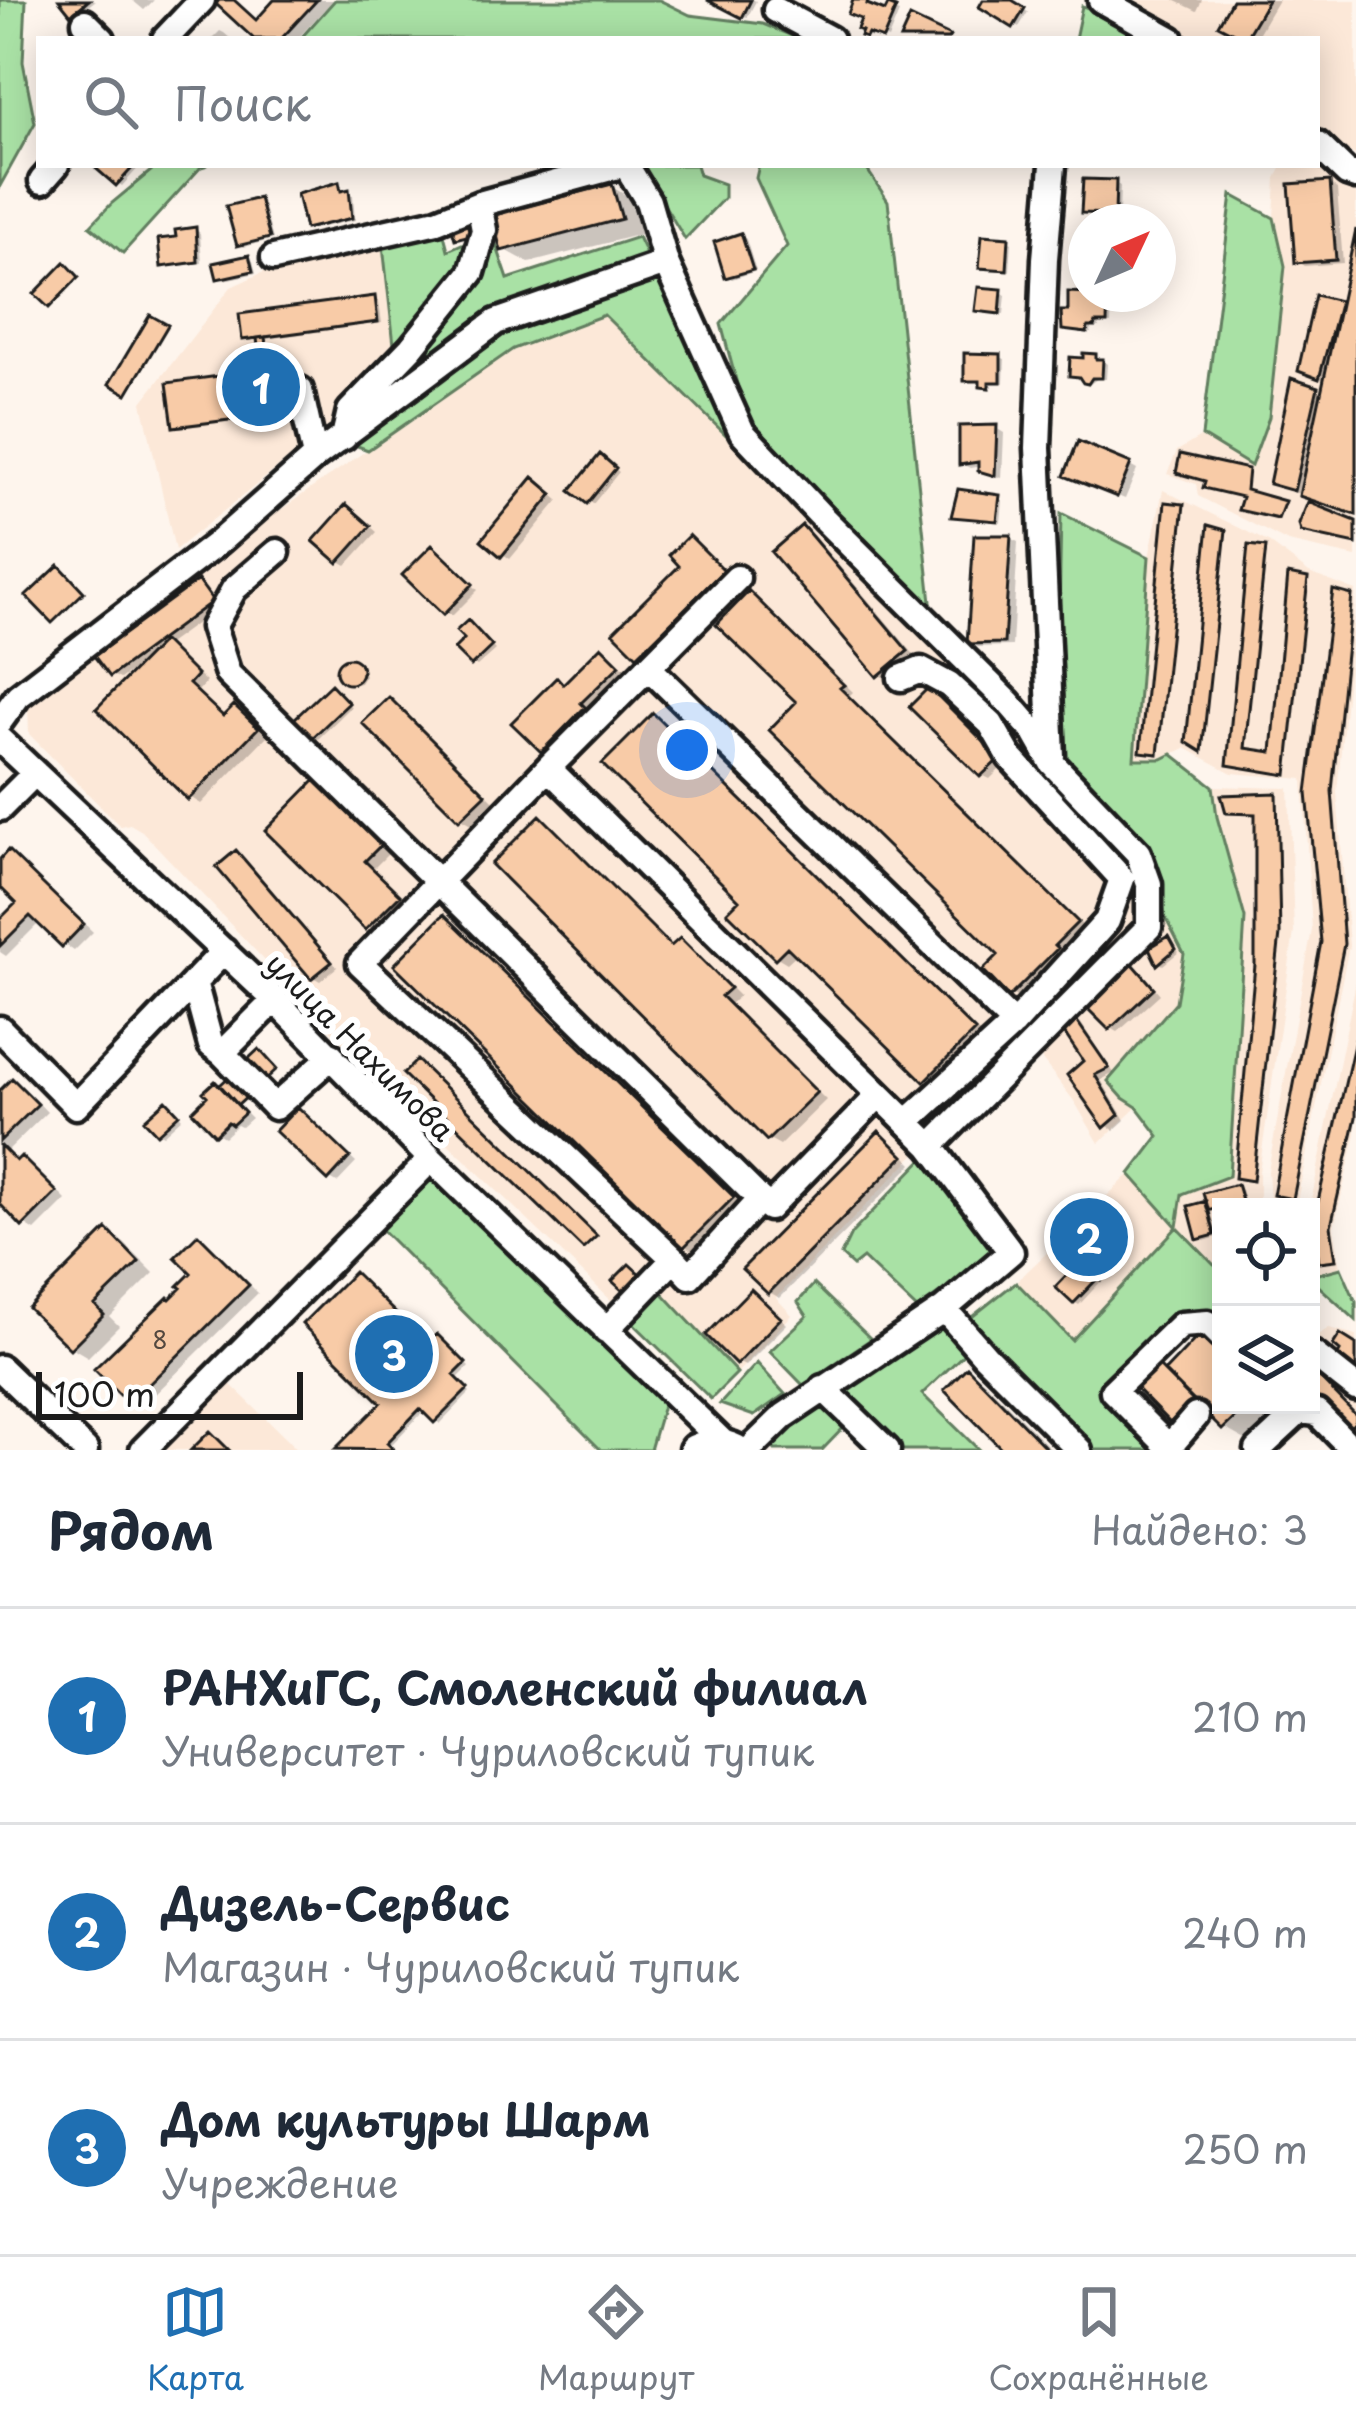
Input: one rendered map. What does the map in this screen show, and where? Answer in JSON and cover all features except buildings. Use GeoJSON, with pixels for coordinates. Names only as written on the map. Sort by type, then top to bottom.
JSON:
{"type":"FeatureCollection","features":[{"type":"Feature","properties":{"kind":"main road"},"geometry":{"type":"LineString","coordinates":[[695,1450],[707,1445],[737,1449]]}},
{"type":"Feature","properties":{"kind":"street"},"geometry":{"type":"LineString","coordinates":[[168,36],[202,0]]}},
{"type":"Feature","properties":{"kind":"street"},"geometry":{"type":"LineString","coordinates":[[1101,0],[1166,36]]}},
{"type":"Feature","properties":{"kind":"street"},"geometry":{"type":"LineString","coordinates":[[776,10],[824,36]]}},
{"type":"Feature","properties":{"kind":"street"},"geometry":{"type":"LineString","coordinates":[[1320,147],[1356,176]]}},
{"type":"Feature","properties":{"kind":"street"},"geometry":{"type":"LineString","coordinates":[[274,258],[437,221],[479,204],[613,168]]}},
{"type":"Feature","properties":{"kind":"street"},"geometry":{"type":"LineString","coordinates":[[626,168],[648,201],[666,263],[742,432],[1009,704],[1052,763],[1138,853],[1149,884],[1149,927],[931,1146]]}},
{"type":"Feature","properties":{"kind":"street"},"geometry":{"type":"LineString","coordinates":[[1052,763],[1038,448],[1053,168]]}},
{"type":"Feature","properties":{"kind":"street"},"geometry":{"type":"LineString","coordinates":[[344,437],[350,411],[411,348],[472,272],[484,230],[479,204]]}},
{"type":"Feature","properties":{"kind":"street"},"geometry":{"type":"LineString","coordinates":[[0,722],[18,696],[220,541],[315,457],[496,322],[666,263]]}},
{"type":"Feature","properties":{"kind":"street"},"geometry":{"type":"LineString","coordinates":[[300,390],[315,457]]}},
{"type":"Feature","properties":{"kind":"street"},"geometry":{"type":"LineString","coordinates":[[277,552],[234,589],[214,627],[227,674],[769,1208],[879,1095]]}},
{"type":"Feature","properties":{"kind":"street"},"geometry":{"type":"LineString","coordinates":[[737,578],[360,963],[690,1276],[760,1199]]}},
{"type":"Feature","properties":{"kind":"street"},"geometry":{"type":"LineString","coordinates":[[648,667],[1013,1024]]}},
{"type":"Feature","properties":{"kind":"street"},"geometry":{"type":"LineString","coordinates":[[901,678],[921,670],[949,685],[991,724],[1010,758],[1121,879],[1107,921],[1013,1024],[907,1122]]}},
{"type":"Feature","properties":{"kind":"street","name":"улица Нахимова"},"geometry":{"type":"LineString","coordinates":[[0,740],[275,1000],[430,1159],[676,1398],[737,1449]]}},
{"type":"Feature","properties":{"kind":"street"},"geometry":{"type":"LineString","coordinates":[[548,768],[931,1146],[1011,1252],[944,1309],[737,1449]]}},
{"type":"Feature","properties":{"kind":"street"},"geometry":{"type":"LineString","coordinates":[[0,808],[35,773]]}},
{"type":"Feature","properties":{"kind":"street"},"geometry":{"type":"LineString","coordinates":[[0,1029],[76,1106],[224,951]]}},
{"type":"Feature","properties":{"kind":"street"},"geometry":{"type":"LineString","coordinates":[[194,982],[211,1045],[275,1107],[332,1056]]}},
{"type":"Feature","properties":{"kind":"street"},"geometry":{"type":"LineString","coordinates":[[222,1053],[275,1000]]}},
{"type":"Feature","properties":{"kind":"street"},"geometry":{"type":"LineString","coordinates":[[143,1450],[430,1159]]}},
{"type":"Feature","properties":{"kind":"street"},"geometry":{"type":"LineString","coordinates":[[606,1330],[674,1259]]}},
{"type":"Feature","properties":{"kind":"street"},"geometry":{"type":"LineString","coordinates":[[944,1309],[1079,1450]]}},
{"type":"Feature","properties":{"kind":"street"},"geometry":{"type":"LineString","coordinates":[[1196,1416],[1171,1449],[1113,1391],[1181,1325],[1208,1323],[1212,1327]]}},
{"type":"Feature","properties":{"kind":"street"},"geometry":{"type":"LineString","coordinates":[[1320,1360],[1356,1388]]}},
{"type":"Feature","properties":{"kind":"street"},"geometry":{"type":"LineString","coordinates":[[0,1368],[85,1450]]}},
{"type":"Feature","properties":{"kind":"street"},"geometry":{"type":"LineString","coordinates":[[824,1388],[886,1450]]}},
{"type":"Feature","properties":{"kind":"street"},"geometry":{"type":"LineString","coordinates":[[676,1398],[685,1435],[682,1450]]}},
{"type":"Feature","properties":{"kind":"street"},"geometry":{"type":"LineString","coordinates":[[1258,1450],[1291,1414]]}},
{"type":"Feature","properties":{"kind":"street"},"geometry":{"type":"LineString","coordinates":[[1318,1414],[1353,1450]]}},
{"type":"Feature","properties":{"kind":"shaded area"},"geometry":{"type":"Polygon","coordinates":[[[1126,0],[1356,0],[1356,155],[1320,130],[1320,36],[1187,36],[1126,0]]]}},
{"type":"Feature","properties":{"kind":"shaded area"},"geometry":{"type":"Polygon","coordinates":[[[1320,155],[1356,181],[1356,229],[1299,496],[1356,515],[1356,557],[1288,542],[1198,496],[1196,484],[1167,474],[1177,451],[1202,436],[1251,465],[1285,266],[1274,218],[1276,178],[1281,168],[1320,168],[1320,155]]]}},
{"type":"Feature","properties":{"kind":"shaded area"},"geometry":{"type":"Polygon","coordinates":[[[383,245],[395,354],[383,372],[326,429],[175,550],[142,402],[231,287],[268,270],[383,245]]]}},
{"type":"Feature","properties":{"kind":"shaded area"},"geometry":{"type":"Polygon","coordinates":[[[604,315],[1023,727],[1031,756],[1129,855],[1143,919],[776,1298],[792,1315],[737,1373],[648,1278],[618,1307],[340,1040],[142,831],[130,824],[120,826],[29,734],[28,705],[273,515],[513,349],[604,315]]]}},
{"type":"Feature","properties":{"kind":"shaded area"},"geometry":{"type":"Polygon","coordinates":[[[1163,490],[1270,543],[1309,573],[1356,591],[1337,792],[1349,946],[1298,1198],[1270,1198],[1268,1171],[1312,930],[1303,779],[1232,773],[1185,748],[1162,759],[1133,759],[1149,557],[1163,490]]]}},
{"type":"Feature","properties":{"kind":"shaded area"},"geometry":{"type":"Polygon","coordinates":[[[1213,786],[1289,788],[1294,932],[1259,1198],[1212,1198],[1212,1263],[1176,1228],[1072,1341],[1016,1282],[1130,1174],[1176,1226],[1182,1194],[1229,1175],[1245,918],[1213,786]]]}},
{"type":"Feature","properties":{"kind":"shaded area"},"geometry":{"type":"Polygon","coordinates":[[[1165,917],[1184,954],[1176,1002],[1109,1080],[1137,1107],[1099,1143],[1032,1047],[1165,917]]]}},
{"type":"Feature","properties":{"kind":"shaded area"},"geometry":{"type":"Polygon","coordinates":[[[1356,982],[1356,1133],[1334,1227],[1341,1268],[1320,1274],[1320,1198],[1312,1198],[1356,982]]]}},
{"type":"Feature","properties":{"kind":"shaded area"},"geometry":{"type":"Polygon","coordinates":[[[1329,1328],[1356,1335],[1356,1445],[1320,1410],[1320,1334],[1329,1328]]]}},
{"type":"Feature","properties":{"kind":"shaded area"},"geometry":{"type":"Polygon","coordinates":[[[223,1377],[298,1450],[151,1450],[223,1377]]]}},
{"type":"Feature","properties":{"kind":"green space"},"geometry":{"type":"Polygon","coordinates":[[[0,0],[26,0],[23,62],[35,123],[0,186],[0,0]]]}},
{"type":"Feature","properties":{"kind":"green space"},"geometry":{"type":"Polygon","coordinates":[[[335,0],[659,0],[690,15],[763,24],[793,36],[303,36],[335,0]]]}},
{"type":"Feature","properties":{"kind":"green space"},"geometry":{"type":"Polygon","coordinates":[[[1082,6],[1118,17],[1150,36],[1076,36],[1082,6]]]}},
{"type":"Feature","properties":{"kind":"green space"},"geometry":{"type":"Polygon","coordinates":[[[154,168],[200,168],[123,253],[90,226],[154,168]]]}},
{"type":"Feature","properties":{"kind":"green space"},"geometry":{"type":"Polygon","coordinates":[[[642,168],[697,168],[699,175],[724,184],[724,198],[685,239],[642,168]]]}},
{"type":"Feature","properties":{"kind":"green space"},"geometry":{"type":"Polygon","coordinates":[[[758,168],[866,168],[888,201],[932,611],[750,433],[721,324],[787,246],[756,178],[758,168]]]}},
{"type":"Feature","properties":{"kind":"green space"},"geometry":{"type":"Polygon","coordinates":[[[1232,195],[1274,218],[1285,266],[1269,417],[1251,466],[1202,436],[1232,195]]]}},
{"type":"Feature","properties":{"kind":"green space"},"geometry":{"type":"Polygon","coordinates":[[[441,223],[448,250],[480,236],[465,268],[395,354],[383,245],[441,223]]]}},
{"type":"Feature","properties":{"kind":"green space"},"geometry":{"type":"Polygon","coordinates":[[[638,237],[649,260],[491,316],[361,417],[480,277],[496,244],[508,279],[638,237]]]}},
{"type":"Feature","properties":{"kind":"green space"},"geometry":{"type":"Polygon","coordinates":[[[662,276],[729,438],[604,315],[513,349],[368,450],[347,442],[496,329],[662,276]]]}},
{"type":"Feature","properties":{"kind":"green space"},"geometry":{"type":"Polygon","coordinates":[[[1061,513],[1149,557],[1134,759],[1162,759],[1172,754],[1213,786],[1245,918],[1229,1176],[1182,1194],[1177,1227],[1130,1174],[1159,1136],[1108,1081],[1176,1002],[1184,954],[1165,917],[1158,878],[1062,754],[1058,672],[1061,513]]]}},
{"type":"Feature","properties":{"kind":"green space"},"geometry":{"type":"Polygon","coordinates":[[[927,1155],[991,1238],[989,1258],[917,1309],[863,1258],[853,1266],[841,1255],[851,1234],[927,1155]]]}},
{"type":"Feature","properties":{"kind":"green space"},"geometry":{"type":"Polygon","coordinates":[[[434,1178],[664,1402],[650,1450],[601,1450],[375,1223],[417,1180],[434,1178]]]}},
{"type":"Feature","properties":{"kind":"green space"},"geometry":{"type":"Polygon","coordinates":[[[1177,1227],[1212,1263],[1212,1310],[1180,1312],[1100,1390],[1159,1450],[1088,1450],[963,1324],[1016,1282],[1072,1340],[1177,1227]]]}},
{"type":"Feature","properties":{"kind":"green space"},"geometry":{"type":"Polygon","coordinates":[[[1341,1268],[1356,1302],[1356,1320],[1320,1287],[1320,1274],[1341,1268]]]}},
{"type":"Feature","properties":{"kind":"green space"},"geometry":{"type":"Polygon","coordinates":[[[814,1284],[871,1339],[803,1385],[770,1351],[807,1316],[798,1302],[814,1284]]]}},
{"type":"Feature","properties":{"kind":"green space"},"geometry":{"type":"Polygon","coordinates":[[[656,1286],[737,1373],[711,1399],[627,1317],[656,1286]]]}},
{"type":"Feature","properties":{"kind":"green space"},"geometry":{"type":"Polygon","coordinates":[[[940,1322],[967,1351],[922,1394],[979,1450],[902,1450],[843,1390],[940,1322]]]}},
{"type":"Feature","properties":{"kind":"green space"},"geometry":{"type":"Polygon","coordinates":[[[757,1363],[785,1394],[754,1416],[720,1404],[757,1363]]]}},
{"type":"Feature","properties":{"kind":"green space"},"geometry":{"type":"Polygon","coordinates":[[[822,1400],[847,1424],[822,1450],[775,1450],[769,1441],[822,1400]]]}},
{"type":"Feature","properties":{"kind":"place","name":"РАНХиГС, Смоленский филиал"},"geometry":{"type":"Point","coordinates":[261,387]}},
{"type":"Feature","properties":{"kind":"place","name":"Дизель-Сервис"},"geometry":{"type":"Point","coordinates":[1089,1237]}},
{"type":"Feature","properties":{"kind":"place","name":"Дом культуры Шарм"},"geometry":{"type":"Point","coordinates":[394,1354]}}]}
